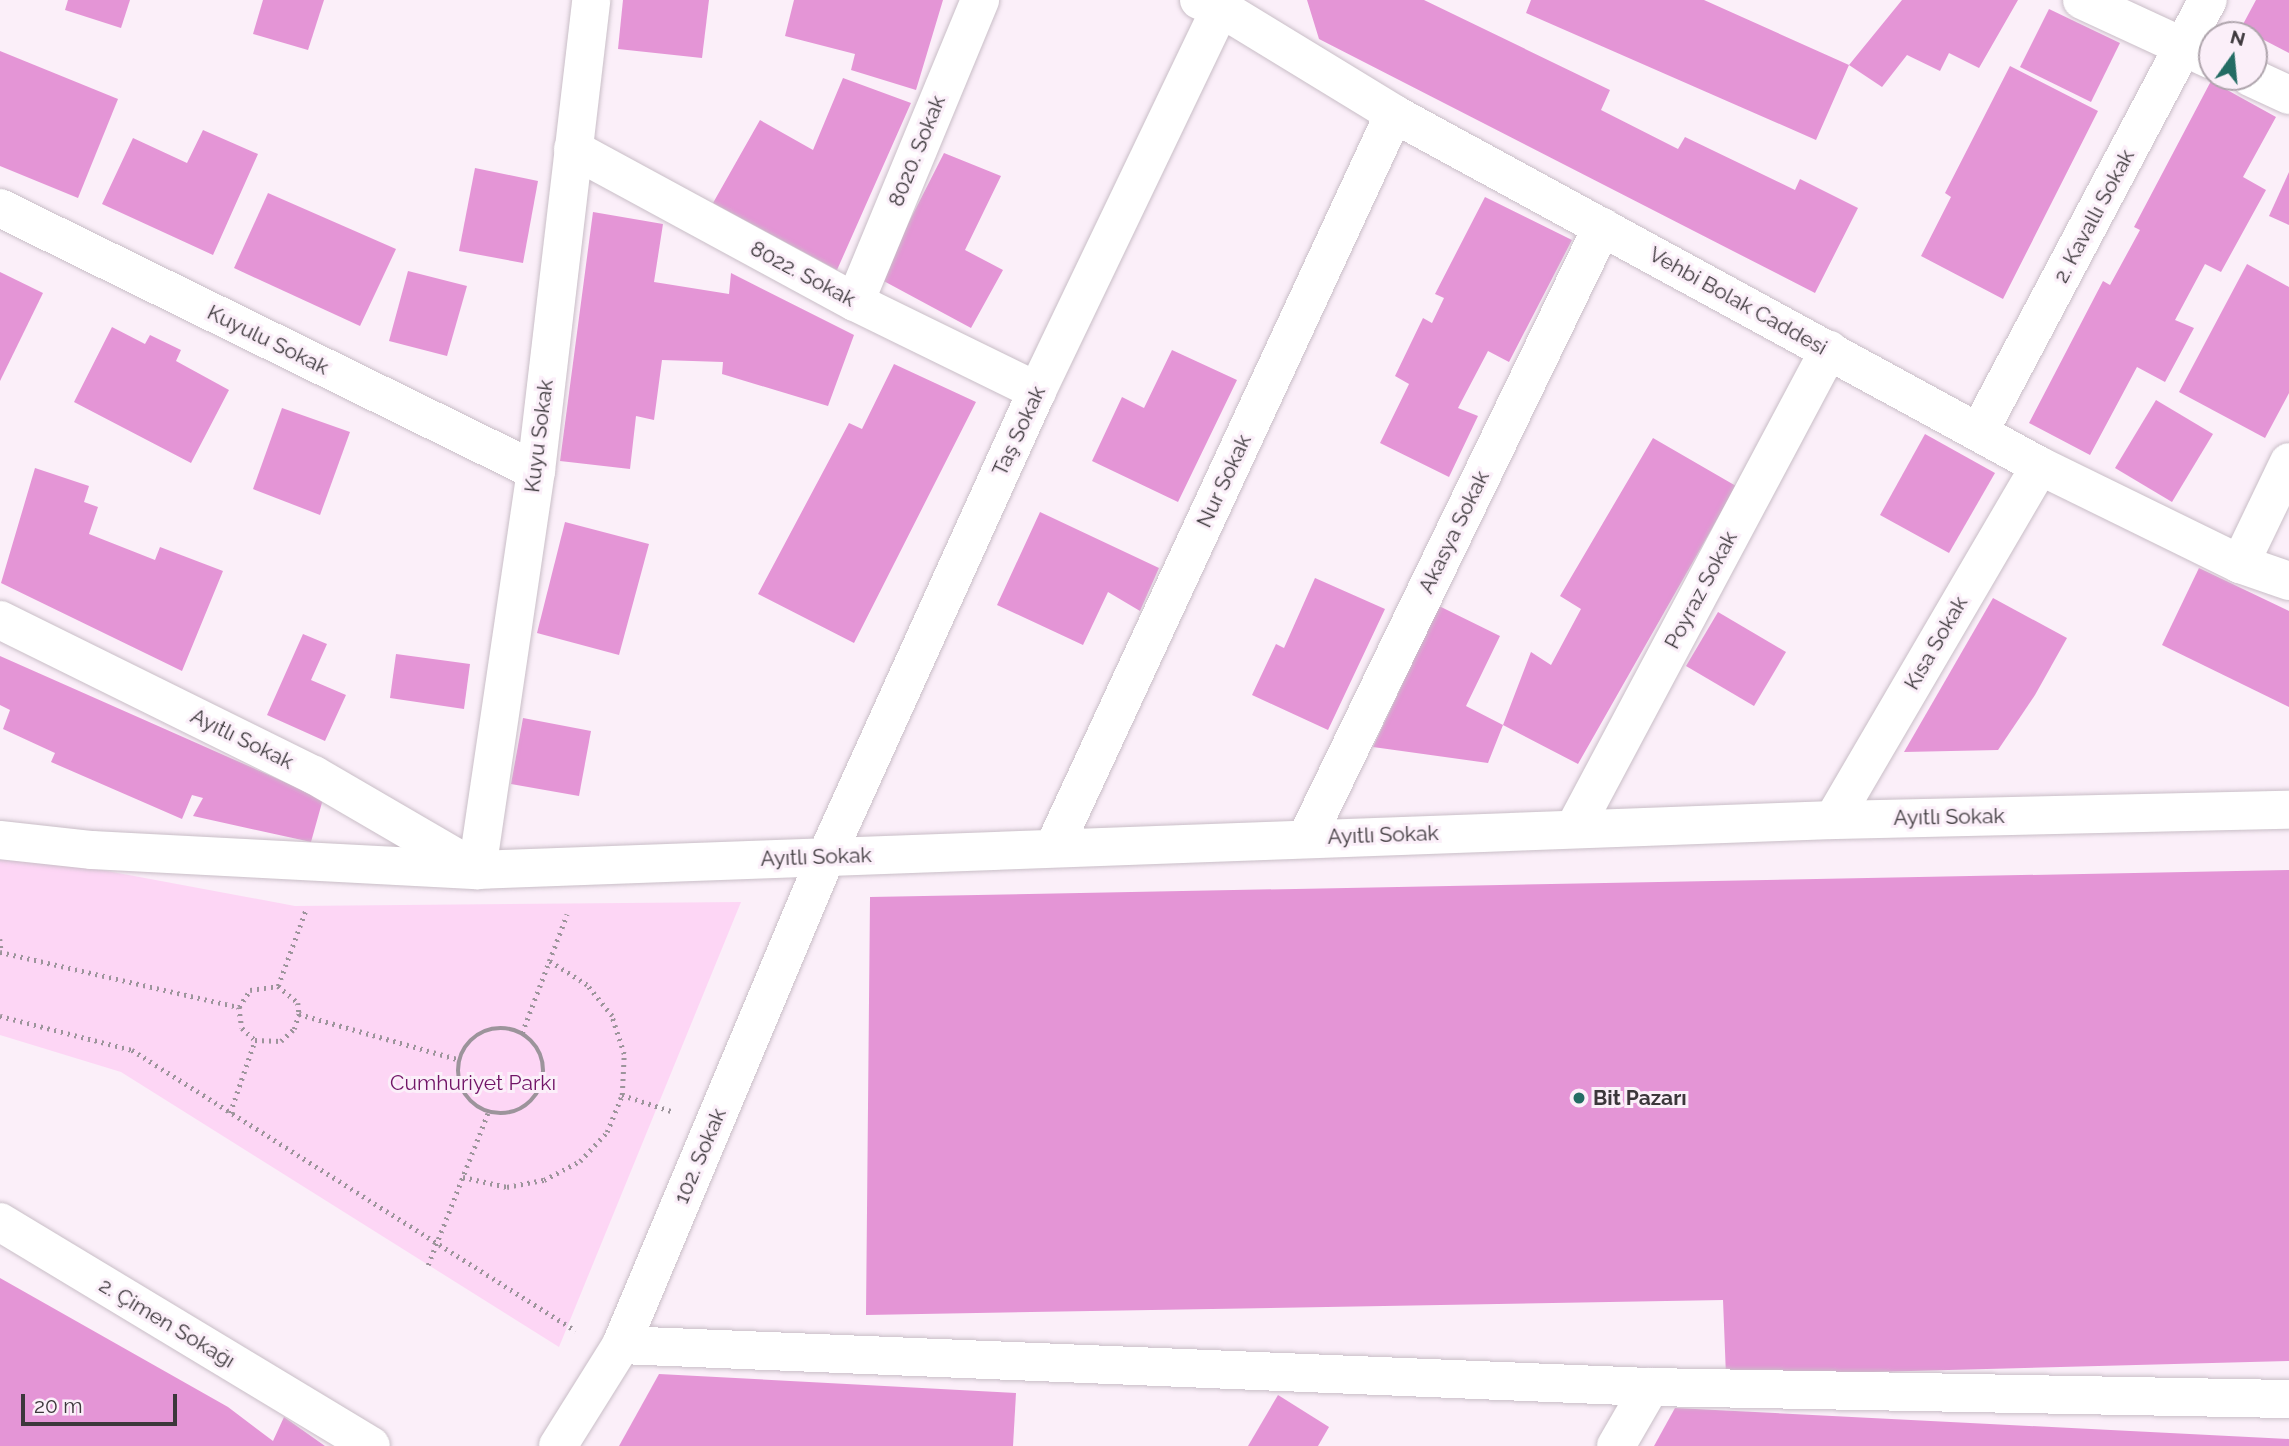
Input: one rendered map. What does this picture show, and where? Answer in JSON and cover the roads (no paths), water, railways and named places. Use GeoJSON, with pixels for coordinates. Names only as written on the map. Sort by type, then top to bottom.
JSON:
{"type":"FeatureCollection","features":[{"type":"Feature","properties":{"kind":"street","name":"Kuyu Sokak"},"geometry":{"type":"LineString","coordinates":[[477,870],[536,471],[591,0]]}},
{"type":"Feature","properties":{"kind":"street","name":"8020. Sokak"},"geometry":{"type":"LineString","coordinates":[[855,302],[980,0]]}},
{"type":"Feature","properties":{"kind":"street"},"geometry":{"type":"LineString","coordinates":[[2082,0],[2198,53]]}},
{"type":"Feature","properties":{"kind":"street","name":"2. Kavallı Sokak"},"geometry":{"type":"LineString","coordinates":[[2204,21],[2208,0]]}},
{"type":"Feature","properties":{"kind":"street","name":"Vehbi Bolak Caddesi"},"geometry":{"type":"LineString","coordinates":[[1214,2],[1394,114],[2040,466],[2239,564],[2289,581]]}},
{"type":"Feature","properties":{"kind":"street","name":"Taş Sokak"},"geometry":{"type":"LineString","coordinates":[[825,857],[1214,2]]}},
{"type":"Feature","properties":{"kind":"street","name":"2. Kavallı Sokak"},"geometry":{"type":"LineString","coordinates":[[1979,432],[2198,53]]}},
{"type":"Feature","properties":{"kind":"street"},"geometry":{"type":"LineString","coordinates":[[2268,85],[2289,95]]}},
{"type":"Feature","properties":{"kind":"street","name":"Nur Sokak"},"geometry":{"type":"LineString","coordinates":[[1054,847],[1394,114]]}},
{"type":"Feature","properties":{"kind":"street","name":"8022. Sokak"},"geometry":{"type":"LineString","coordinates":[[573,149],[855,302],[1037,391]]}},
{"type":"Feature","properties":{"kind":"street","name":"Kuyulu Sokak"},"geometry":{"type":"LineString","coordinates":[[0,208],[536,471]]}},
{"type":"Feature","properties":{"kind":"street","name":"Akasya Sokak"},"geometry":{"type":"LineString","coordinates":[[1307,837],[1602,227]]}},
{"type":"Feature","properties":{"kind":"street","name":"Poyraz Sokak"},"geometry":{"type":"LineString","coordinates":[[1574,829],[1829,350]]}},
{"type":"Feature","properties":{"kind":"street"},"geometry":{"type":"LineString","coordinates":[[2239,564],[2289,462]]}},
{"type":"Feature","properties":{"kind":"street","name":"Kısa Sokak"},"geometry":{"type":"LineString","coordinates":[[1833,820],[2040,466]]}},
{"type":"Feature","properties":{"kind":"street","name":"Ayıtlı Sokak"},"geometry":{"type":"LineString","coordinates":[[0,620],[314,775],[477,870]]}},
{"type":"Feature","properties":{"kind":"street","name":"Ayıtlı Sokak"},"geometry":{"type":"LineString","coordinates":[[0,840],[92,850],[477,870],[1307,837],[1833,820],[2289,810]]}},
{"type":"Feature","properties":{"kind":"street","name":"102. Sokak"},"geometry":{"type":"LineString","coordinates":[[558,1446],[621,1345],[825,857]]}},
{"type":"Feature","properties":{"kind":"street","name":"2. Çimen Sokağı"},"geometry":{"type":"LineString","coordinates":[[0,1222],[371,1446]]}},
{"type":"Feature","properties":{"kind":"street"},"geometry":{"type":"LineString","coordinates":[[621,1345],[1650,1387],[2289,1399]]}},
{"type":"Feature","properties":{"kind":"street"},"geometry":{"type":"LineString","coordinates":[[1616,1446],[1650,1387]]}},
{"type":"Feature","properties":{"kind":"place","name":"Bit Pazarı"},"geometry":{"type":"Point","coordinates":[1579,1098]}},
{"type":"Feature","properties":{"kind":"park label","name":"Cumhuriyet Parkı"},"geometry":{"type":"Point","coordinates":[473,1083]}}]}
